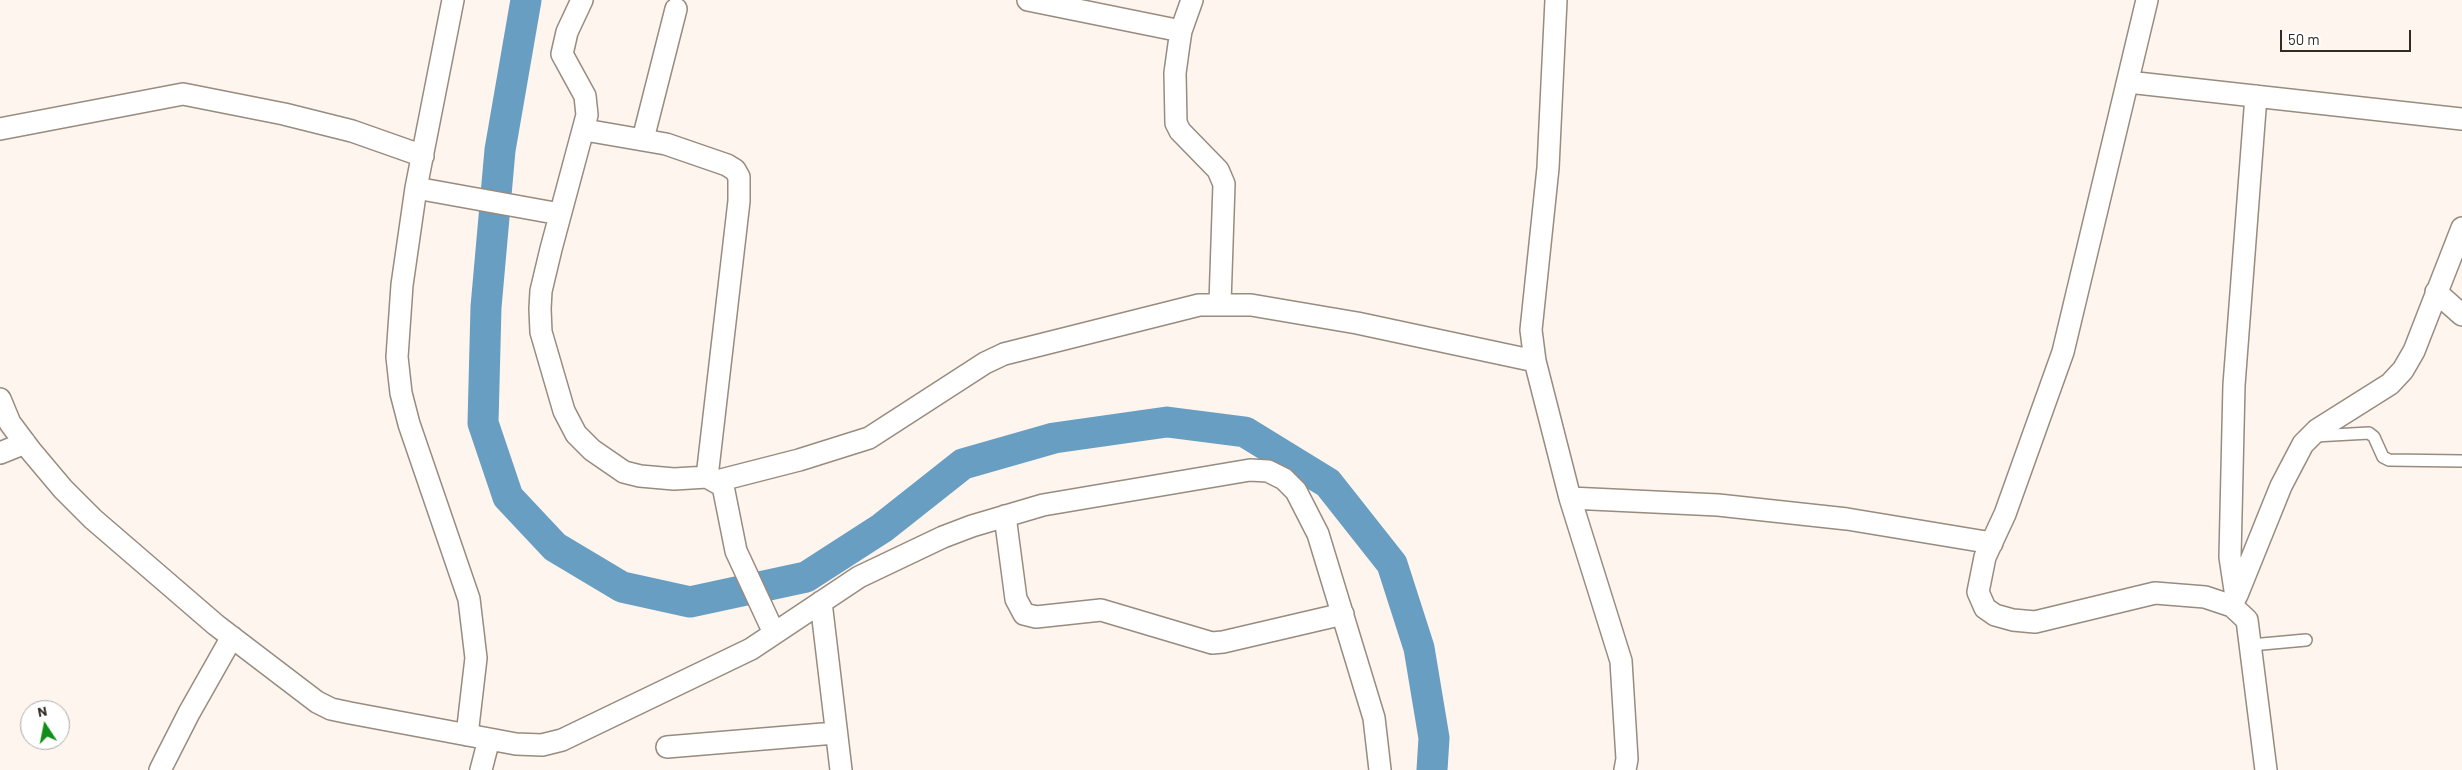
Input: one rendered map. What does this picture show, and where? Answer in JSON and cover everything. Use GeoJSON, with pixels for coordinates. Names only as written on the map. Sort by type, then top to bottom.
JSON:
{"type":"FeatureCollection","features":[{"type":"Feature","properties":{"kind":"street"},"geometry":{"type":"LineString","coordinates":[[454,0],[416,188],[402,285],[397,357],[401,393],[409,424],[469,599],[476,658],[467,735]]}},
{"type":"Feature","properties":{"kind":"street"},"geometry":{"type":"LineString","coordinates":[[582,0],[562,47],[562,54],[585,96],[587,115],[585,130],[574,157],[541,291],[541,332],[564,411],[576,434],[592,450],[624,472],[640,476],[674,479],[712,479],[799,460],[869,438],[985,363],[1004,354],[1168,310],[1220,303],[1251,304],[1357,323],[1535,361]]}},
{"type":"Feature","properties":{"kind":"street"},"geometry":{"type":"LineString","coordinates":[[1028,0],[1181,31]]}},
{"type":"Feature","properties":{"kind":"street"},"geometry":{"type":"LineString","coordinates":[[1192,0],[1181,31],[1175,73],[1176,123],[1180,131],[1218,170],[1224,184],[1220,303]]}},
{"type":"Feature","properties":{"kind":"street"},"geometry":{"type":"LineString","coordinates":[[1556,0],[1548,168],[1531,330],[1535,361],[1570,498],[1621,661],[1627,760],[1625,770]]}},
{"type":"Feature","properties":{"kind":"street"},"geometry":{"type":"LineString","coordinates":[[2147,0],[2063,352],[2005,514],[1980,577],[1980,599],[1985,608],[1996,615],[2013,620],[2035,622],[2155,592],[2205,596],[2234,602]]}},
{"type":"Feature","properties":{"kind":"street"},"geometry":{"type":"LineString","coordinates":[[643,140],[676,9]]}},
{"type":"Feature","properties":{"kind":"street"},"geometry":{"type":"LineString","coordinates":[[2128,82],[2462,120]]}},
{"type":"Feature","properties":{"kind":"street"},"geometry":{"type":"LineString","coordinates":[[0,129],[184,94],[284,114],[352,131],[423,156]]}},
{"type":"Feature","properties":{"kind":"street"},"geometry":{"type":"LineString","coordinates":[[2256,96],[2234,385],[2230,557],[2234,602],[2247,620],[2266,770]]}},
{"type":"Feature","properties":{"kind":"street"},"geometry":{"type":"LineString","coordinates":[[585,130],[666,144],[726,165],[736,170],[739,177],[712,479]]}},
{"type":"Feature","properties":{"kind":"street"},"geometry":{"type":"LineString","coordinates":[[416,188],[560,214]]}},
{"type":"Feature","properties":{"kind":"street"},"geometry":{"type":"LineString","coordinates":[[2234,602],[2281,486],[2302,444],[2332,420],[2390,384],[2403,370],[2414,351],[2462,228]]}},
{"type":"Feature","properties":{"kind":"street"},"geometry":{"type":"LineString","coordinates":[[2436,292],[2462,315]]}},
{"type":"Feature","properties":{"kind":"street"},"geometry":{"type":"LineString","coordinates":[[0,400],[10,423],[25,443],[63,489],[93,520],[232,638],[299,690],[331,709],[489,739],[542,745],[562,740],[751,648],[859,577],[943,537],[1043,505],[1250,470],[1268,471],[1284,479],[1296,491],[1305,505],[1318,534],[1374,718],[1380,770]]}},
{"type":"Feature","properties":{"kind":"street"},"geometry":{"type":"LineString","coordinates":[[0,454],[25,443]]}},
{"type":"Feature","properties":{"kind":"street"},"geometry":{"type":"LineString","coordinates":[[712,479],[723,486],[736,550],[774,633]]}},
{"type":"Feature","properties":{"kind":"street"},"geometry":{"type":"LineString","coordinates":[[1570,498],[1718,505],[1847,520],[1992,543]]}},
{"type":"Feature","properties":{"kind":"street"},"geometry":{"type":"LineString","coordinates":[[1005,516],[1016,599],[1024,614],[1036,617],[1101,610],[1196,639],[1218,643],[1343,614]]}},
{"type":"Feature","properties":{"kind":"street"},"geometry":{"type":"LineString","coordinates":[[821,602],[835,733],[841,770]]}},
{"type":"Feature","properties":{"kind":"street"},"geometry":{"type":"LineString","coordinates":[[160,770],[189,713],[232,638]]}},
{"type":"Feature","properties":{"kind":"street"},"geometry":{"type":"LineString","coordinates":[[667,747],[835,733]]}},
{"type":"Feature","properties":{"kind":"street"},"geometry":{"type":"LineString","coordinates":[[481,770],[489,739]]}},
{"type":"Feature","properties":{"kind":"lane"},"geometry":{"type":"LineString","coordinates":[[2310,436],[2368,433],[2374,436],[2383,457],[2390,460],[2462,461]]}},
{"type":"Feature","properties":{"kind":"lane"},"geometry":{"type":"LineString","coordinates":[[2251,645],[2306,640]]}},
{"type":"Feature","properties":{"kind":"waterway"},"geometry":{"type":"LineString","coordinates":[[526,0],[500,150],[486,307],[483,423],[508,497],[555,547],[622,587],[690,602],[806,577],[882,528],[963,464],[1054,438],[1167,422],[1245,432],[1328,483],[1392,564],[1419,648],[1434,738],[1432,770]]}}]}
